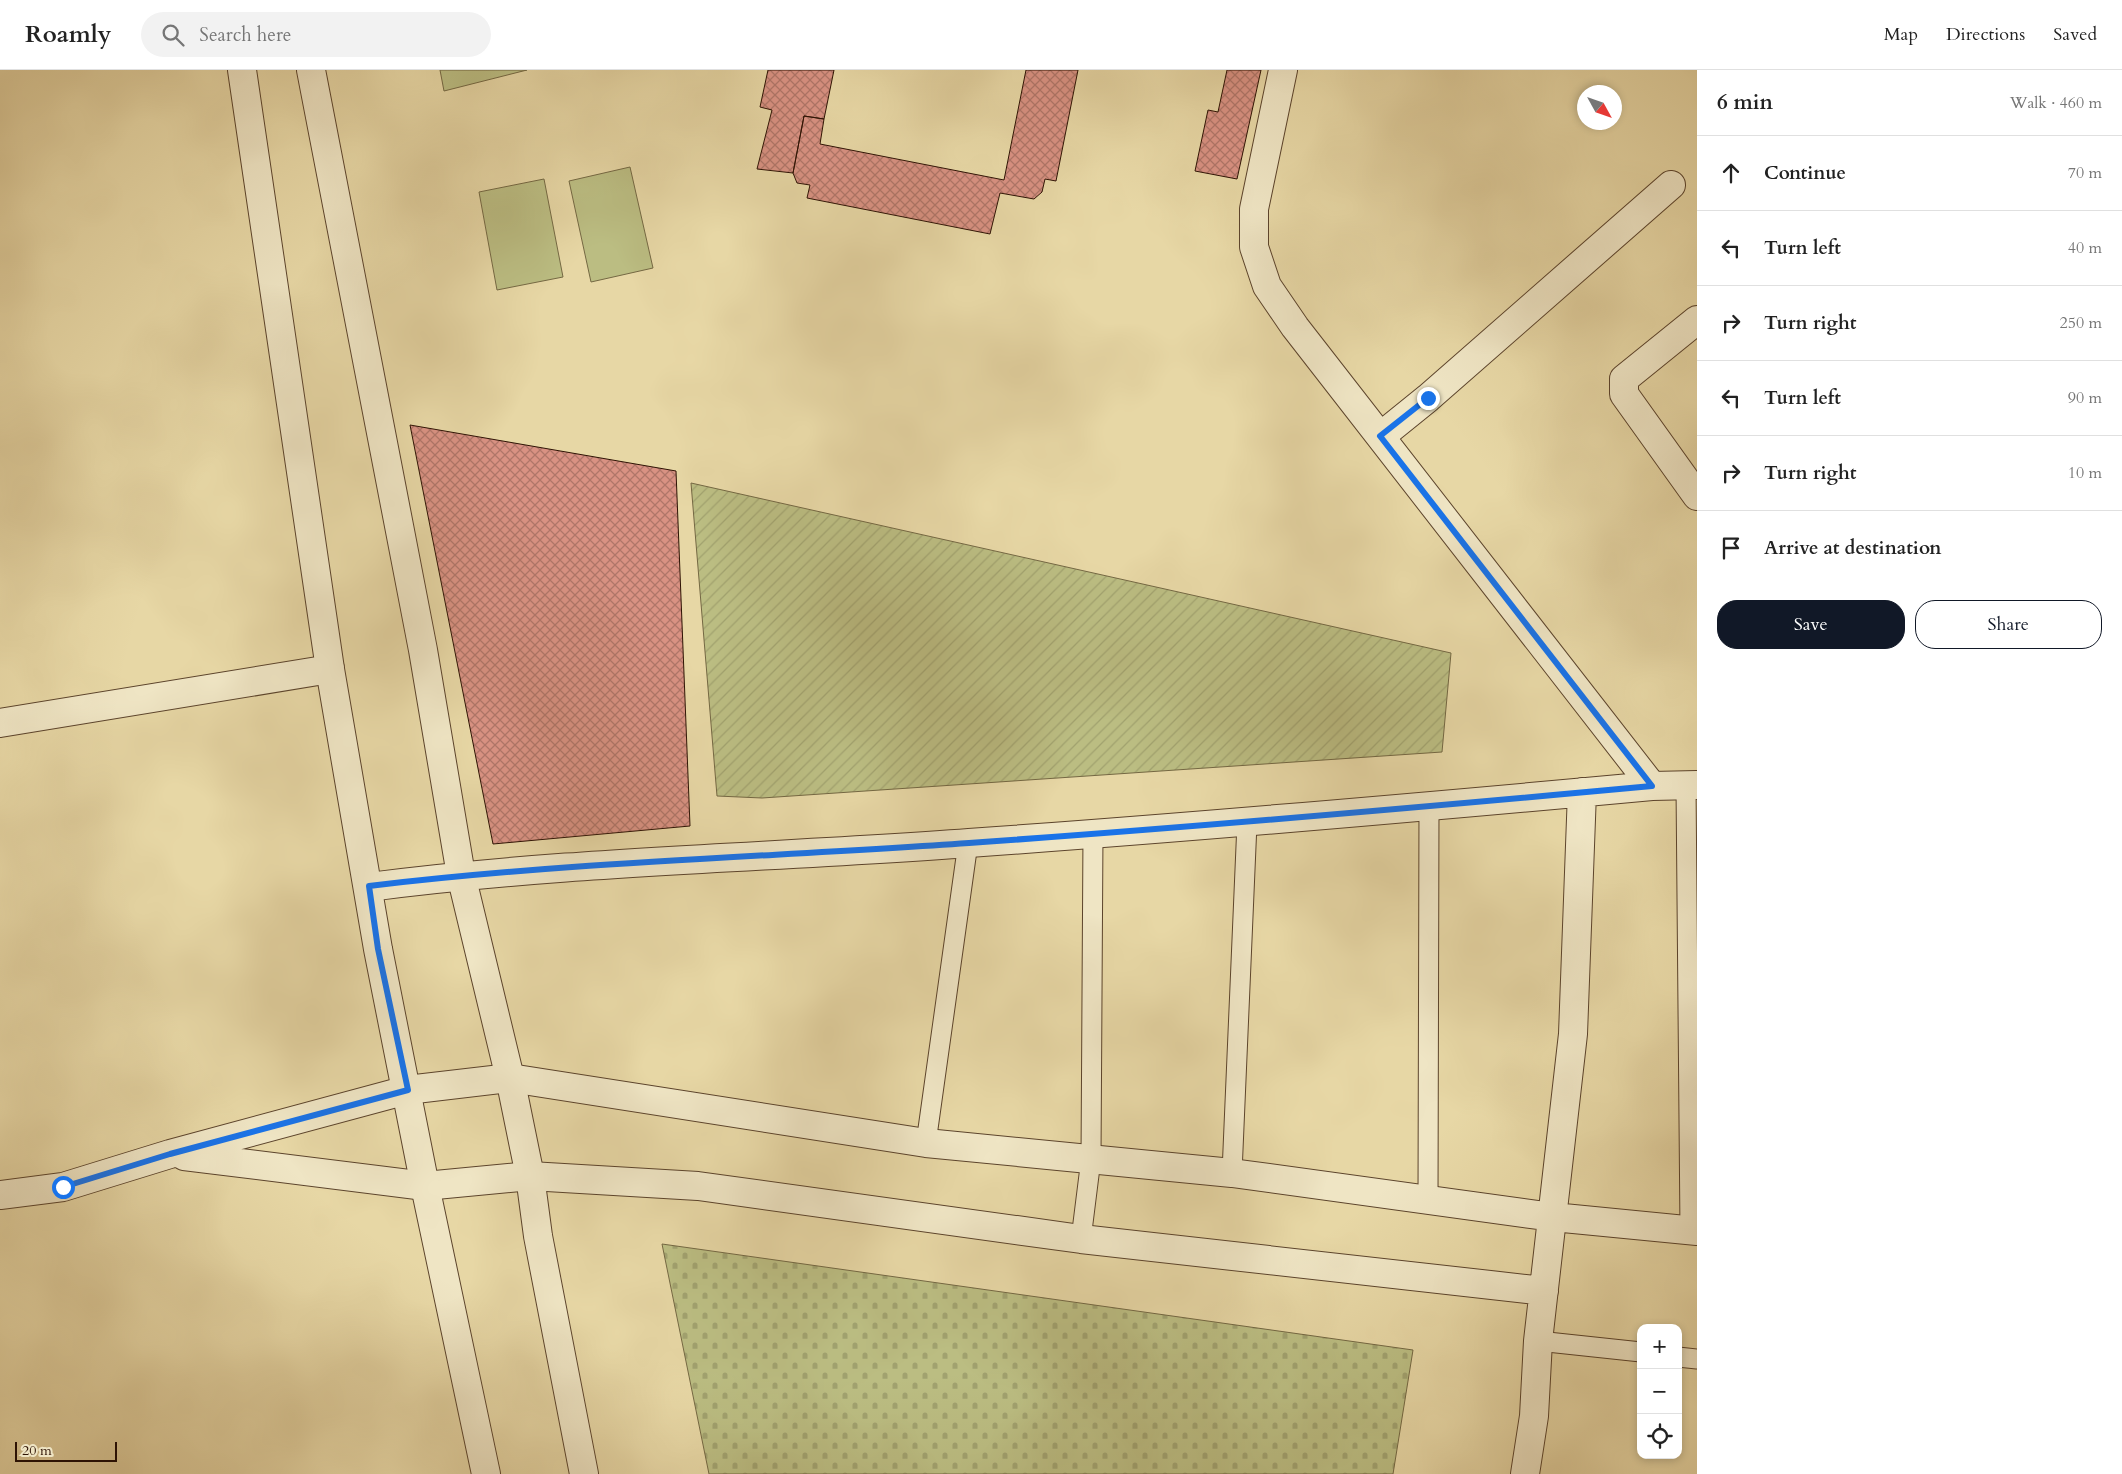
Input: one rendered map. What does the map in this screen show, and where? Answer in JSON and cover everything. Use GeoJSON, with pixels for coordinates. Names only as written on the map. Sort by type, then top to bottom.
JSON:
{"type":"FeatureCollection","features":[{"type":"Feature","properties":{"kind":"street"},"geometry":{"type":"LineString","coordinates":[[242,70],[330,669],[369,886],[378,949],[408,1090],[425,1186],[486,1474]]}},
{"type":"Feature","properties":{"kind":"street"},"geometry":{"type":"LineString","coordinates":[[311,70],[423,650],[461,875],[510,1078],[530,1176],[538,1236],[584,1474]]}},
{"type":"Feature","properties":{"kind":"street"},"geometry":{"type":"LineString","coordinates":[[1283,70],[1254,209],[1254,247],[1266,286],[1652,786]]}},
{"type":"Feature","properties":{"kind":"street"},"geometry":{"type":"LineString","coordinates":[[1380,436],[1435,392],[1671,185]]}},
{"type":"Feature","properties":{"kind":"street"},"geometry":{"type":"LineString","coordinates":[[1697,320],[1624,379],[1624,394],[1697,496]]}},
{"type":"Feature","properties":{"kind":"street"},"geometry":{"type":"LineString","coordinates":[[0,723],[330,669]]}},
{"type":"Feature","properties":{"kind":"street"},"geometry":{"type":"LineString","coordinates":[[369,886],[461,875],[968,843],[1247,823],[1652,786],[1692,785]]}},
{"type":"Feature","properties":{"kind":"street"},"geometry":{"type":"LineString","coordinates":[[1525,1474],[1534,1416],[1538,1341],[1574,1034],[1582,792]]}},
{"type":"Feature","properties":{"kind":"street"},"geometry":{"type":"LineString","coordinates":[[4,1192],[63,1187],[170,1154],[408,1090],[510,1078],[926,1143],[1232,1173],[1553,1217],[1694,1231]]}},
{"type":"Feature","properties":{"kind":"street"},"geometry":{"type":"LineString","coordinates":[[170,1154],[425,1186],[530,1176],[698,1186],[1081,1239],[1544,1290]]}},
{"type":"Feature","properties":{"kind":"lane"},"geometry":{"type":"LineString","coordinates":[[1692,785],[1694,1231]]}},
{"type":"Feature","properties":{"kind":"lane"},"geometry":{"type":"LineString","coordinates":[[1428,1199],[1429,806]]}},
{"type":"Feature","properties":{"kind":"lane"},"geometry":{"type":"LineString","coordinates":[[1232,1173],[1247,823]]}},
{"type":"Feature","properties":{"kind":"lane"},"geometry":{"type":"LineString","coordinates":[[1081,1239],[1091,1160],[1093,834]]}},
{"type":"Feature","properties":{"kind":"lane"},"geometry":{"type":"LineString","coordinates":[[926,1143],[968,843]]}},
{"type":"Feature","properties":{"kind":"lane"},"geometry":{"type":"LineString","coordinates":[[1538,1341],[1637,1352]]}},
{"type":"Feature","properties":{"kind":"lane"},"geometry":{"type":"LineString","coordinates":[[1682,1357],[1697,1359]]}},
{"type":"Feature","properties":{"kind":"green space"},"geometry":{"type":"Polygon","coordinates":[[[440,70],[527,70],[444,91],[440,70]]]}},
{"type":"Feature","properties":{"kind":"green space"},"geometry":{"type":"Polygon","coordinates":[[[630,167],[653,268],[591,282],[569,181],[630,167]]]}},
{"type":"Feature","properties":{"kind":"green space"},"geometry":{"type":"Polygon","coordinates":[[[544,179],[563,277],[497,290],[479,192],[544,179]]]}},
{"type":"Feature","properties":{"kind":"green space"},"geometry":{"type":"Polygon","coordinates":[[[691,483],[1451,653],[1442,752],[762,798],[717,796],[691,483]]]}},
{"type":"Feature","properties":{"kind":"green space"},"geometry":{"type":"Polygon","coordinates":[[[662,1244],[1413,1350],[1393,1474],[709,1474],[662,1244]]]}},
{"type":"Feature","properties":{"kind":"building"},"geometry":{"type":"Polygon","coordinates":[[[768,70],[834,70],[824,119],[804,116],[793,173],[757,169],[772,110],[760,107],[768,70]]]}},
{"type":"Feature","properties":{"kind":"building"},"geometry":{"type":"Polygon","coordinates":[[[1026,70],[1078,70],[1056,181],[1045,179],[1042,192],[1034,199],[1000,193],[990,234],[807,198],[810,185],[797,183],[793,173],[804,116],[824,119],[820,144],[1004,180],[1026,70]]]}},
{"type":"Feature","properties":{"kind":"building"},"geometry":{"type":"Polygon","coordinates":[[[1227,70],[1261,70],[1237,179],[1195,171],[1208,110],[1218,112],[1227,70]]]}},
{"type":"Feature","properties":{"kind":"building"},"geometry":{"type":"Polygon","coordinates":[[[410,425],[676,471],[690,826],[493,844],[410,425]]]}},
{"type":"Feature","properties":{"kind":"route"},"geometry":{"type":"LineString","coordinates":[[63,1187],[170,1154],[408,1090],[378,949],[369,886],[461,875],[968,843],[1247,823],[1652,786],[1380,436],[1428,398]]}}]}
